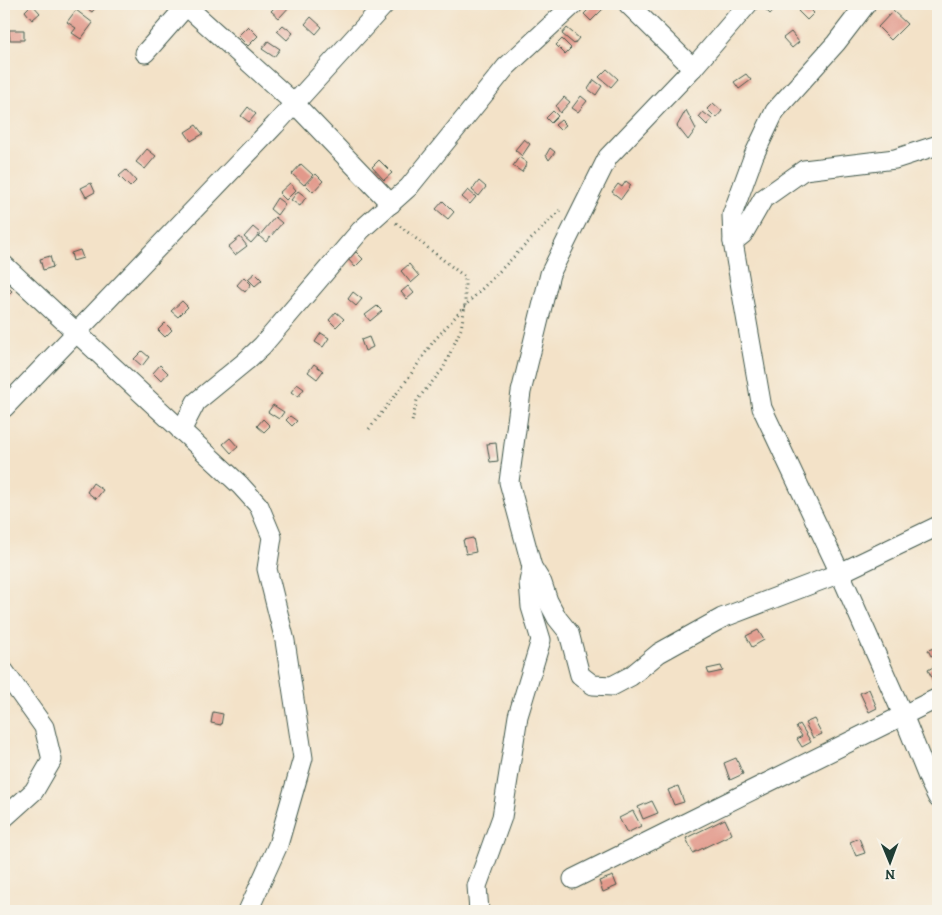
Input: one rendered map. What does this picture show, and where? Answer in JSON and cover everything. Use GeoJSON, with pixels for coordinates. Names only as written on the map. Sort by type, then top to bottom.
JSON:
{"type":"FeatureCollection","features":[{"type":"Feature","properties":{"kind":"street"},"geometry":{"type":"LineString","coordinates":[[4,408],[294,103],[385,4]]}},
{"type":"Feature","properties":{"kind":"street"},"geometry":{"type":"LineString","coordinates":[[182,431],[196,402],[262,346],[361,230],[410,186],[506,67],[574,4]]}},
{"type":"Feature","properties":{"kind":"street"},"geometry":{"type":"LineString","coordinates":[[628,4],[693,68]]}},
{"type":"Feature","properties":{"kind":"street"},"geometry":{"type":"LineString","coordinates":[[748,4],[693,68],[608,157],[550,274],[521,392],[509,482],[532,567],[542,583],[548,601],[557,618],[569,633],[580,675],[594,685],[612,686],[631,676],[659,653],[722,618],[840,573],[938,526]]}},
{"type":"Feature","properties":{"kind":"street"},"geometry":{"type":"LineString","coordinates":[[866,4],[836,43],[775,111],[754,155],[732,215],[733,242],[762,408],[840,573],[938,798]]}},
{"type":"Feature","properties":{"kind":"street"},"geometry":{"type":"LineString","coordinates":[[145,53],[186,5],[294,103],[386,208]]}},
{"type":"Feature","properties":{"kind":"street"},"geometry":{"type":"LineString","coordinates":[[733,242],[743,234],[763,199],[804,170],[895,159],[938,145]]}},
{"type":"Feature","properties":{"kind":"street"},"geometry":{"type":"LineString","coordinates":[[4,265],[240,485],[259,506],[272,537],[268,570],[285,641],[303,758],[278,846],[248,911]]}},
{"type":"Feature","properties":{"kind":"street"},"geometry":{"type":"LineString","coordinates":[[479,911],[477,886],[502,817],[518,716],[541,640],[531,607],[529,582],[532,567]]}},
{"type":"Feature","properties":{"kind":"street"},"geometry":{"type":"LineString","coordinates":[[4,671],[44,727],[52,760],[34,791],[4,818]]}},
{"type":"Feature","properties":{"kind":"street"},"geometry":{"type":"LineString","coordinates":[[573,879],[938,698]]}},
{"type":"Feature","properties":{"kind":"path"},"geometry":{"type":"LineString","coordinates":[[386,208],[464,278],[465,306],[461,329],[443,369],[417,400],[412,422]]}},
{"type":"Feature","properties":{"kind":"path"},"geometry":{"type":"LineString","coordinates":[[369,428],[404,384],[433,342],[465,306],[562,208]]}},
{"type":"Feature","properties":{"kind":"building"},"geometry":{"type":"Polygon","coordinates":[[[32,4],[40,13],[32,20],[25,11],[32,4]]]}},
{"type":"Feature","properties":{"kind":"building"},"geometry":{"type":"Polygon","coordinates":[[[86,4],[98,5],[92,12],[84,6],[86,4]]]}},
{"type":"Feature","properties":{"kind":"building"},"geometry":{"type":"Polygon","coordinates":[[[278,4],[292,4],[279,18],[271,11],[278,4]]]}},
{"type":"Feature","properties":{"kind":"building"},"geometry":{"type":"Polygon","coordinates":[[[594,4],[601,4],[605,7],[591,21],[584,14],[594,4]]]}},
{"type":"Feature","properties":{"kind":"building"},"geometry":{"type":"Polygon","coordinates":[[[769,4],[773,4],[777,8],[770,14],[764,8],[769,4]]]}},
{"type":"Feature","properties":{"kind":"building"},"geometry":{"type":"Polygon","coordinates":[[[805,4],[814,13],[807,20],[798,11],[805,4]]]}},
{"type":"Feature","properties":{"kind":"building"},"geometry":{"type":"Polygon","coordinates":[[[76,10],[93,23],[81,39],[72,33],[76,28],[67,22],[76,10]]]}},
{"type":"Feature","properties":{"kind":"building"},"geometry":{"type":"Polygon","coordinates":[[[893,11],[907,24],[891,40],[878,27],[893,11]]]}},
{"type":"Feature","properties":{"kind":"building"},"geometry":{"type":"Polygon","coordinates":[[[311,17],[322,27],[316,34],[305,24],[311,17]]]}},
{"type":"Feature","properties":{"kind":"building"},"geometry":{"type":"Polygon","coordinates":[[[283,25],[293,33],[287,40],[277,31],[283,25]]]}},
{"type":"Feature","properties":{"kind":"building"},"geometry":{"type":"Polygon","coordinates":[[[248,26],[258,36],[248,46],[238,36],[248,26]]]}},
{"type":"Feature","properties":{"kind":"building"},"geometry":{"type":"Polygon","coordinates":[[[567,28],[579,38],[574,44],[562,34],[567,28]]]}},
{"type":"Feature","properties":{"kind":"building"},"geometry":{"type":"Polygon","coordinates":[[[9,30],[24,30],[24,40],[10,40],[9,30]]]}},
{"type":"Feature","properties":{"kind":"building"},"geometry":{"type":"Polygon","coordinates":[[[791,32],[799,42],[792,48],[783,38],[791,32]]]}},
{"type":"Feature","properties":{"kind":"building"},"geometry":{"type":"Polygon","coordinates":[[[562,39],[571,48],[565,54],[556,45],[562,39]]]}},
{"type":"Feature","properties":{"kind":"building"},"geometry":{"type":"Polygon","coordinates":[[[268,41],[280,49],[274,57],[262,49],[268,41]]]}},
{"type":"Feature","properties":{"kind":"building"},"geometry":{"type":"Polygon","coordinates":[[[607,69],[618,79],[611,87],[599,77],[607,69]]]}},
{"type":"Feature","properties":{"kind":"building"},"geometry":{"type":"Polygon","coordinates":[[[746,74],[751,80],[739,89],[734,82],[746,74]]]}},
{"type":"Feature","properties":{"kind":"building"},"geometry":{"type":"Polygon","coordinates":[[[594,80],[602,86],[596,95],[588,89],[594,80]]]}},
{"type":"Feature","properties":{"kind":"building"},"geometry":{"type":"Polygon","coordinates":[[[581,96],[587,101],[578,112],[572,108],[581,96]]]}},
{"type":"Feature","properties":{"kind":"building"},"geometry":{"type":"Polygon","coordinates":[[[564,97],[570,102],[560,113],[556,106],[564,97]]]}},
{"type":"Feature","properties":{"kind":"building"},"geometry":{"type":"Polygon","coordinates":[[[713,103],[722,111],[716,118],[707,109],[713,103]]]}},
{"type":"Feature","properties":{"kind":"building"},"geometry":{"type":"Polygon","coordinates":[[[248,107],[256,114],[249,122],[241,116],[248,107]]]}},
{"type":"Feature","properties":{"kind":"building"},"geometry":{"type":"Polygon","coordinates":[[[686,110],[696,129],[688,140],[677,126],[686,110]]]}},
{"type":"Feature","properties":{"kind":"building"},"geometry":{"type":"Polygon","coordinates":[[[553,111],[558,116],[551,123],[546,118],[553,111]]]}},
{"type":"Feature","properties":{"kind":"building"},"geometry":{"type":"Polygon","coordinates":[[[703,112],[712,119],[707,125],[699,117],[703,112]]]}},
{"type":"Feature","properties":{"kind":"building"},"geometry":{"type":"Polygon","coordinates":[[[561,120],[566,125],[560,130],[555,125],[561,120]]]}},
{"type":"Feature","properties":{"kind":"building"},"geometry":{"type":"Polygon","coordinates":[[[196,125],[203,134],[191,141],[185,132],[196,125]]]}},
{"type":"Feature","properties":{"kind":"building"},"geometry":{"type":"Polygon","coordinates":[[[524,139],[530,144],[522,156],[515,150],[524,139]]]}},
{"type":"Feature","properties":{"kind":"building"},"geometry":{"type":"Polygon","coordinates":[[[550,148],[555,152],[549,160],[546,155],[550,148]]]}},
{"type":"Feature","properties":{"kind":"building"},"geometry":{"type":"Polygon","coordinates":[[[147,149],[156,156],[145,169],[136,162],[147,149]]]}},
{"type":"Feature","properties":{"kind":"building"},"geometry":{"type":"Polygon","coordinates":[[[519,157],[527,163],[522,172],[513,166],[519,157]]]}},
{"type":"Feature","properties":{"kind":"building"},"geometry":{"type":"Polygon","coordinates":[[[379,160],[392,173],[384,180],[372,167],[379,160]]]}},
{"type":"Feature","properties":{"kind":"building"},"geometry":{"type":"Polygon","coordinates":[[[301,164],[313,175],[304,185],[292,174],[301,164]]]}},
{"type":"Feature","properties":{"kind":"building"},"geometry":{"type":"Polygon","coordinates":[[[126,170],[136,181],[130,187],[119,176],[126,170]]]}},
{"type":"Feature","properties":{"kind":"building"},"geometry":{"type":"Polygon","coordinates":[[[316,174],[323,181],[313,192],[306,185],[316,174]]]}},
{"type":"Feature","properties":{"kind":"building"},"geometry":{"type":"Polygon","coordinates":[[[479,181],[486,187],[479,196],[472,190],[479,181]]]}},
{"type":"Feature","properties":{"kind":"building"},"geometry":{"type":"Polygon","coordinates":[[[626,181],[631,185],[621,199],[612,192],[618,184],[622,187],[626,181]]]}},
{"type":"Feature","properties":{"kind":"building"},"geometry":{"type":"Polygon","coordinates":[[[91,183],[95,192],[86,197],[81,188],[91,183]]]}},
{"type":"Feature","properties":{"kind":"building"},"geometry":{"type":"Polygon","coordinates":[[[290,183],[296,190],[286,200],[279,193],[290,183]]]}},
{"type":"Feature","properties":{"kind":"building"},"geometry":{"type":"Polygon","coordinates":[[[468,190],[476,197],[470,204],[462,197],[468,190]]]}},
{"type":"Feature","properties":{"kind":"building"},"geometry":{"type":"Polygon","coordinates":[[[298,191],[306,197],[300,206],[291,200],[298,191]]]}},
{"type":"Feature","properties":{"kind":"building"},"geometry":{"type":"Polygon","coordinates":[[[277,198],[285,204],[277,215],[270,209],[277,198]]]}},
{"type":"Feature","properties":{"kind":"building"},"geometry":{"type":"Polygon","coordinates":[[[443,201],[454,212],[448,219],[436,209],[443,201]]]}},
{"type":"Feature","properties":{"kind":"building"},"geometry":{"type":"Polygon","coordinates":[[[275,217],[282,223],[266,242],[259,236],[275,217]]]}},
{"type":"Feature","properties":{"kind":"building"},"geometry":{"type":"Polygon","coordinates":[[[253,227],[260,233],[251,243],[244,237],[253,227]]]}},
{"type":"Feature","properties":{"kind":"building"},"geometry":{"type":"Polygon","coordinates":[[[240,237],[247,246],[235,255],[228,247],[240,237]]]}},
{"type":"Feature","properties":{"kind":"building"},"geometry":{"type":"Polygon","coordinates":[[[80,250],[83,258],[73,261],[71,253],[80,250]]]}},
{"type":"Feature","properties":{"kind":"building"},"geometry":{"type":"Polygon","coordinates":[[[356,252],[363,259],[355,267],[348,259],[356,252]]]}},
{"type":"Feature","properties":{"kind":"building"},"geometry":{"type":"Polygon","coordinates":[[[50,256],[53,267],[43,270],[40,259],[50,256]]]}},
{"type":"Feature","properties":{"kind":"building"},"geometry":{"type":"Polygon","coordinates":[[[409,264],[419,276],[411,283],[401,271],[409,264]]]}},
{"type":"Feature","properties":{"kind":"building"},"geometry":{"type":"Polygon","coordinates":[[[255,273],[262,280],[255,286],[248,279],[255,273]]]}},
{"type":"Feature","properties":{"kind":"building"},"geometry":{"type":"Polygon","coordinates":[[[244,277],[251,284],[245,292],[237,285],[244,277]]]}},
{"type":"Feature","properties":{"kind":"building"},"geometry":{"type":"Polygon","coordinates":[[[4,284],[12,291],[5,298],[4,297],[4,284]]]}},
{"type":"Feature","properties":{"kind":"building"},"geometry":{"type":"Polygon","coordinates":[[[408,286],[414,293],[407,299],[401,292],[408,286]]]}},
{"type":"Feature","properties":{"kind":"building"},"geometry":{"type":"Polygon","coordinates":[[[353,292],[362,299],[356,306],[348,299],[353,292]]]}},
{"type":"Feature","properties":{"kind":"building"},"geometry":{"type":"Polygon","coordinates":[[[182,301],[188,307],[178,317],[171,311],[182,301]]]}},
{"type":"Feature","properties":{"kind":"building"},"geometry":{"type":"Polygon","coordinates":[[[377,306],[382,311],[370,321],[365,315],[377,306]]]}},
{"type":"Feature","properties":{"kind":"building"},"geometry":{"type":"Polygon","coordinates":[[[336,312],[344,319],[336,327],[329,320],[336,312]]]}},
{"type":"Feature","properties":{"kind":"building"},"geometry":{"type":"Polygon","coordinates":[[[165,323],[172,330],[165,337],[158,330],[165,323]]]}},
{"type":"Feature","properties":{"kind":"building"},"geometry":{"type":"Polygon","coordinates":[[[321,333],[329,338],[323,347],[315,342],[321,333]]]}},
{"type":"Feature","properties":{"kind":"building"},"geometry":{"type":"Polygon","coordinates":[[[369,337],[373,347],[365,351],[361,340],[369,337]]]}},
{"type":"Feature","properties":{"kind":"building"},"geometry":{"type":"Polygon","coordinates":[[[142,351],[149,357],[142,366],[134,359],[142,351]]]}},
{"type":"Feature","properties":{"kind":"building"},"geometry":{"type":"Polygon","coordinates":[[[314,364],[323,371],[317,379],[308,372],[314,364]]]}},
{"type":"Feature","properties":{"kind":"building"},"geometry":{"type":"Polygon","coordinates":[[[160,365],[168,373],[161,381],[153,373],[160,365]]]}},
{"type":"Feature","properties":{"kind":"building"},"geometry":{"type":"Polygon","coordinates":[[[297,384],[304,389],[298,397],[291,392],[297,384]]]}},
{"type":"Feature","properties":{"kind":"building"},"geometry":{"type":"Polygon","coordinates":[[[273,405],[284,412],[279,419],[268,412],[273,405]]]}},
{"type":"Feature","properties":{"kind":"building"},"geometry":{"type":"Polygon","coordinates":[[[290,416],[297,421],[292,426],[286,420],[290,416]]]}},
{"type":"Feature","properties":{"kind":"building"},"geometry":{"type":"Polygon","coordinates":[[[263,419],[270,426],[264,432],[257,426],[263,419]]]}},
{"type":"Feature","properties":{"kind":"building"},"geometry":{"type":"Polygon","coordinates":[[[230,438],[238,447],[231,453],[223,444],[230,438]]]}},
{"type":"Feature","properties":{"kind":"building"},"geometry":{"type":"Polygon","coordinates":[[[496,443],[498,461],[490,462],[487,444],[496,443]]]}},
{"type":"Feature","properties":{"kind":"building"},"geometry":{"type":"Polygon","coordinates":[[[93,483],[103,490],[96,499],[87,492],[93,483]]]}},
{"type":"Feature","properties":{"kind":"building"},"geometry":{"type":"Polygon","coordinates":[[[473,538],[476,552],[466,554],[463,540],[473,538]]]}},
{"type":"Feature","properties":{"kind":"building"},"geometry":{"type":"Polygon","coordinates":[[[758,630],[764,640],[752,647],[746,636],[758,630]]]}},
{"type":"Feature","properties":{"kind":"building"},"geometry":{"type":"Polygon","coordinates":[[[934,648],[937,653],[931,656],[928,650],[934,648]]]}},
{"type":"Feature","properties":{"kind":"building"},"geometry":{"type":"Polygon","coordinates":[[[938,664],[938,677],[933,680],[928,670],[938,664]]]}},
{"type":"Feature","properties":{"kind":"building"},"geometry":{"type":"Polygon","coordinates":[[[721,666],[723,671],[709,674],[707,669],[721,666]]]}},
{"type":"Feature","properties":{"kind":"building"},"geometry":{"type":"Polygon","coordinates":[[[869,689],[877,708],[869,712],[860,693],[869,689]]]}},
{"type":"Feature","properties":{"kind":"building"},"geometry":{"type":"Polygon","coordinates":[[[213,712],[223,714],[221,725],[211,723],[213,712]]]}},
{"type":"Feature","properties":{"kind":"building"},"geometry":{"type":"Polygon","coordinates":[[[814,719],[822,734],[813,738],[805,723],[814,719]]]}},
{"type":"Feature","properties":{"kind":"building"},"geometry":{"type":"Polygon","coordinates":[[[800,724],[811,742],[802,747],[797,739],[802,736],[796,727],[800,724]]]}},
{"type":"Feature","properties":{"kind":"building"},"geometry":{"type":"Polygon","coordinates":[[[736,758],[743,774],[730,780],[724,763],[736,758]]]}},
{"type":"Feature","properties":{"kind":"building"},"geometry":{"type":"Polygon","coordinates":[[[678,786],[684,802],[674,805],[668,790],[678,786]]]}},
{"type":"Feature","properties":{"kind":"building"},"geometry":{"type":"Polygon","coordinates":[[[652,801],[658,813],[643,819],[638,807],[652,801]]]}},
{"type":"Feature","properties":{"kind":"building"},"geometry":{"type":"Polygon","coordinates":[[[633,811],[641,826],[627,833],[619,818],[633,811]]]}},
{"type":"Feature","properties":{"kind":"building"},"geometry":{"type":"Polygon","coordinates":[[[725,819],[732,834],[693,853],[686,838],[725,819]]]}},
{"type":"Feature","properties":{"kind":"building"},"geometry":{"type":"Polygon","coordinates":[[[859,838],[865,853],[856,856],[850,842],[859,838]]]}},
{"type":"Feature","properties":{"kind":"building"},"geometry":{"type":"Polygon","coordinates":[[[613,876],[617,886],[603,892],[599,881],[613,876]]]}}]}
